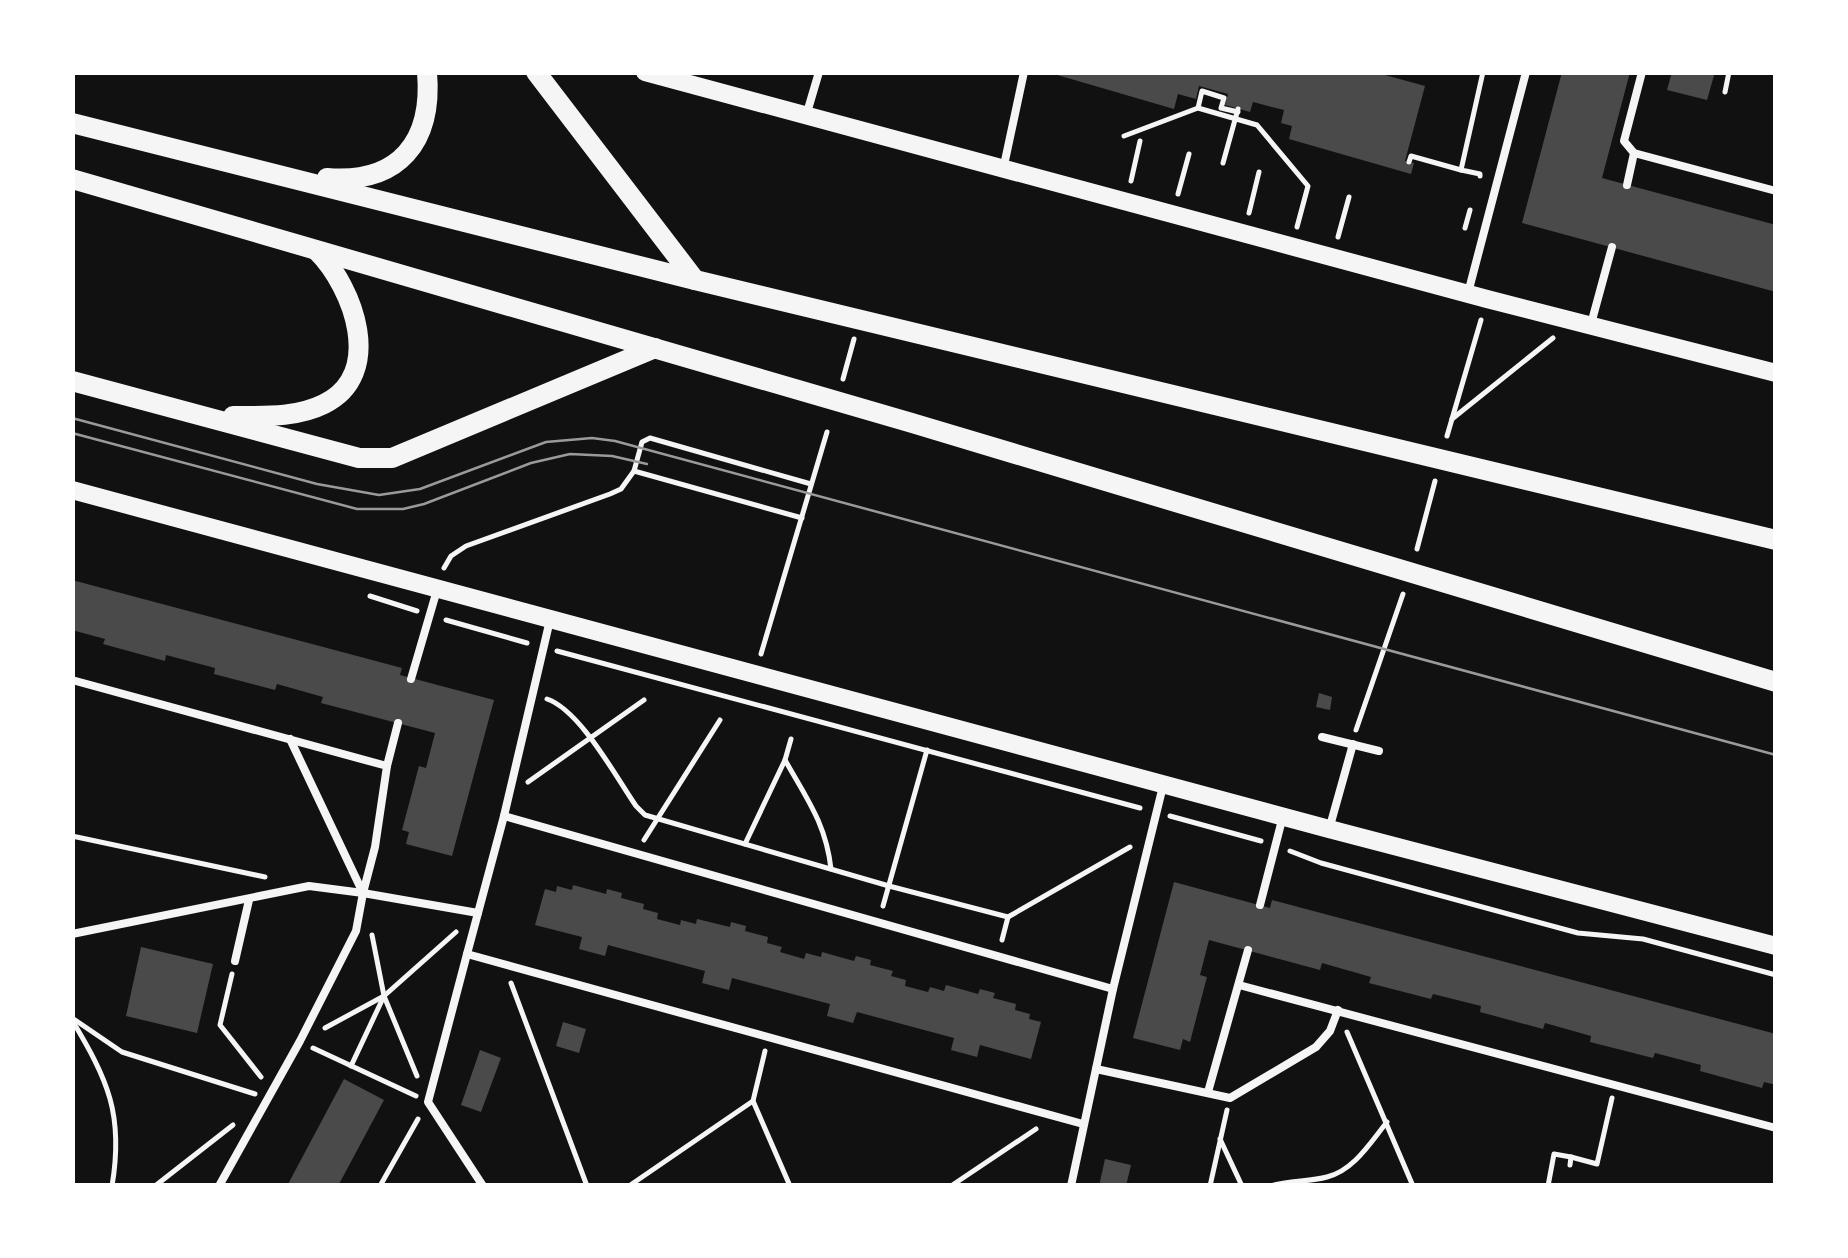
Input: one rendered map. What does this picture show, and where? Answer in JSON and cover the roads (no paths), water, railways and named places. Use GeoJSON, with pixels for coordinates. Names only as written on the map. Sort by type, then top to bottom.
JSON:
{"type":"FeatureCollection","features":[{"type":"Feature","properties":{"kind":"main road"},"geometry":{"type":"LineString","coordinates":[[282,175],[358,178],[381,171],[408,153],[423,124],[427,72]]}},
{"type":"Feature","properties":{"kind":"main road"},"geometry":{"type":"LineString","coordinates":[[536,72],[695,280]]}},
{"type":"Feature","properties":{"kind":"main road"},"geometry":{"type":"LineString","coordinates":[[72,123],[695,280],[1776,540]]}},
{"type":"Feature","properties":{"kind":"main road"},"geometry":{"type":"LineString","coordinates":[[72,180],[1268,528],[1776,682]]}},
{"type":"Feature","properties":{"kind":"main road"},"geometry":{"type":"LineString","coordinates":[[202,416],[280,416],[328,403],[343,391],[354,372],[360,345],[353,311],[340,280],[316,250]]}},
{"type":"Feature","properties":{"kind":"main road"},"geometry":{"type":"LineString","coordinates":[[72,381],[359,458],[392,458],[655,348]]}},
{"type":"Feature","properties":{"kind":"street"},"geometry":{"type":"LineString","coordinates":[[656,74],[1332,258],[1776,373]]}},
{"type":"Feature","properties":{"kind":"street"},"geometry":{"type":"LineString","coordinates":[[72,490],[1776,946]]}},
{"type":"Feature","properties":{"kind":"lane"},"geometry":{"type":"LineString","coordinates":[[806,116],[819,72]]}},
{"type":"Feature","properties":{"kind":"lane"},"geometry":{"type":"LineString","coordinates":[[1003,170],[1024,72]]}},
{"type":"Feature","properties":{"kind":"lane"},"geometry":{"type":"LineString","coordinates":[[1468,294],[1526,72]]}},
{"type":"Feature","properties":{"kind":"lane"},"geometry":{"type":"LineString","coordinates":[[1642,72],[1624,141],[1634,152],[1776,190]]}},
{"type":"Feature","properties":{"kind":"lane"},"geometry":{"type":"LineString","coordinates":[[1627,184],[1634,152]]}},
{"type":"Feature","properties":{"kind":"lane"},"geometry":{"type":"LineString","coordinates":[[1583,322],[1612,247]]}},
{"type":"Feature","properties":{"kind":"lane"},"geometry":{"type":"LineString","coordinates":[[411,679],[437,590]]}},
{"type":"Feature","properties":{"kind":"lane"},"geometry":{"type":"LineString","coordinates":[[483,1186],[428,1102],[504,816],[550,620]]}},
{"type":"Feature","properties":{"kind":"lane"},"geometry":{"type":"LineString","coordinates":[[72,680],[387,766]]}},
{"type":"Feature","properties":{"kind":"lane"},"geometry":{"type":"LineString","coordinates":[[219,1186],[356,931],[376,848],[387,766],[398,723]]}},
{"type":"Feature","properties":{"kind":"lane"},"geometry":{"type":"LineString","coordinates":[[1322,737],[1379,750]]}},
{"type":"Feature","properties":{"kind":"lane"},"geometry":{"type":"LineString","coordinates":[[290,739],[363,893]]}},
{"type":"Feature","properties":{"kind":"lane"},"geometry":{"type":"LineString","coordinates":[[1329,829],[1352,744]]}},
{"type":"Feature","properties":{"kind":"lane"},"geometry":{"type":"LineString","coordinates":[[1070,1186],[1164,783]]}},
{"type":"Feature","properties":{"kind":"lane"},"geometry":{"type":"LineString","coordinates":[[504,816],[1113,989]]}},
{"type":"Feature","properties":{"kind":"lane"},"geometry":{"type":"LineString","coordinates":[[1260,905],[1282,816]]}},
{"type":"Feature","properties":{"kind":"lane"},"geometry":{"type":"LineString","coordinates":[[72,934],[309,886],[478,914]]}},
{"type":"Feature","properties":{"kind":"lane"},"geometry":{"type":"LineString","coordinates":[[236,961],[250,900]]}},
{"type":"Feature","properties":{"kind":"lane"},"geometry":{"type":"LineString","coordinates":[[1208,1092],[1248,950]]}},
{"type":"Feature","properties":{"kind":"lane"},"geometry":{"type":"LineString","coordinates":[[468,954],[1083,1124]]}},
{"type":"Feature","properties":{"kind":"lane"},"geometry":{"type":"LineString","coordinates":[[1238,985],[1776,1128]]}},
{"type":"Feature","properties":{"kind":"lane"},"geometry":{"type":"LineString","coordinates":[[1096,1069],[1230,1098],[1316,1048],[1330,1031],[1338,1010]]}},
{"type":"Feature","properties":{"kind":"tram line"},"geometry":{"type":"LineString","coordinates":[[72,418],[317,484],[379,495],[420,489],[546,442],[592,438],[615,441],[1776,755]]}},
{"type":"Feature","properties":{"kind":"tram line"},"geometry":{"type":"LineString","coordinates":[[72,433],[357,509],[403,509],[424,504],[531,463],[570,454],[612,456],[647,464]]}}]}
